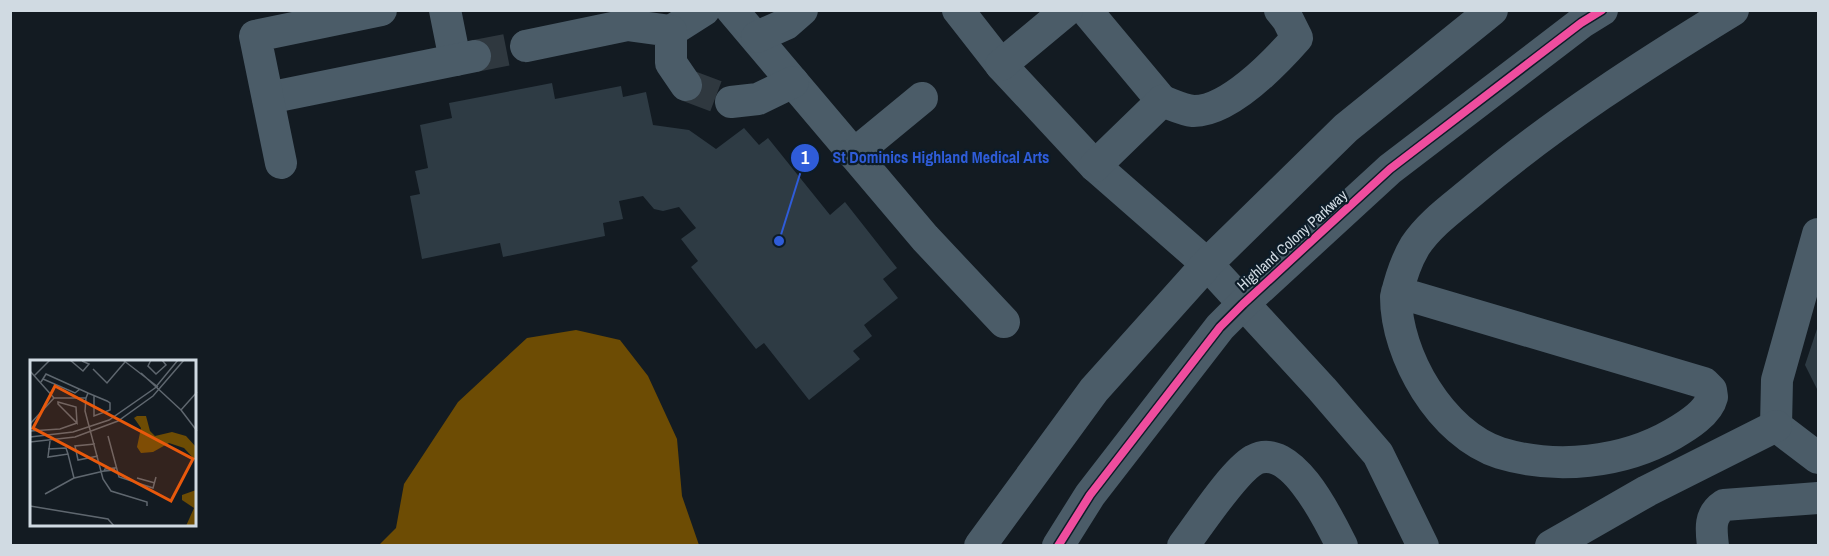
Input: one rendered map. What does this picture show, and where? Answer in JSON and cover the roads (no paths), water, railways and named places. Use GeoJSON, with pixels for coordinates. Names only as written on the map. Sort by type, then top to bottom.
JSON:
{"type":"FeatureCollection","features":[{"type":"Feature","properties":{"kind":"street"},"geometry":{"type":"LineString","coordinates":[[281,163],[252,23],[381,10]]}},
{"type":"Feature","properties":{"kind":"street"},"geometry":{"type":"LineString","coordinates":[[268,98],[465,58],[445,10]]}},
{"type":"Feature","properties":{"kind":"street"},"geometry":{"type":"LineString","coordinates":[[525,46],[627,26],[671,31],[704,10]]}},
{"type":"Feature","properties":{"kind":"street"},"geometry":{"type":"LineString","coordinates":[[732,10],[760,24],[786,24],[802,10]]}},
{"type":"Feature","properties":{"kind":"street"},"geometry":{"type":"LineString","coordinates":[[957,10],[1001,65],[1095,166],[1207,264],[1322,389],[1378,454],[1423,546]]}},
{"type":"Feature","properties":{"kind":"street"},"geometry":{"type":"LineString","coordinates":[[1001,65],[1067,10]]}},
{"type":"Feature","properties":{"kind":"street"},"geometry":{"type":"LineString","coordinates":[[1086,10],[1162,101],[1191,111],[1215,108],[1247,86],[1297,38],[1280,10]]}},
{"type":"Feature","properties":{"kind":"street"},"geometry":{"type":"LineString","coordinates":[[980,546],[1094,390],[1207,264],[1346,128],[1492,10]]}},
{"type":"Feature","properties":{"kind":"street","name":"Highland Colony Parkway"},"geometry":{"type":"LineString","coordinates":[[1058,546],[1090,495],[1220,327],[1243,304],[1390,169],[1581,23],[1602,10]]}},
{"type":"Feature","properties":{"kind":"street"},"geometry":{"type":"LineString","coordinates":[[1397,292],[1704,383],[1710,390],[1711,403],[1684,428],[1635,452],[1607,458],[1577,461],[1498,452],[1461,429],[1435,402],[1418,376],[1400,334],[1396,313],[1397,292],[1416,245],[1436,223],[1539,136],[1704,19],[1733,10]]}},
{"type":"Feature","properties":{"kind":"street"},"geometry":{"type":"LineString","coordinates":[[760,24],[793,82],[925,238],[1004,322]]}},
{"type":"Feature","properties":{"kind":"street"},"geometry":{"type":"LineString","coordinates":[[671,31],[671,63],[686,85]]}},
{"type":"Feature","properties":{"kind":"street"},"geometry":{"type":"LineString","coordinates":[[731,102],[758,99],[793,82]]}},
{"type":"Feature","properties":{"kind":"street"},"geometry":{"type":"LineString","coordinates":[[854,154],[922,98]]}},
{"type":"Feature","properties":{"kind":"street"},"geometry":{"type":"LineString","coordinates":[[1095,166],[1162,101]]}},
{"type":"Feature","properties":{"kind":"street"},"geometry":{"type":"LineString","coordinates":[[1776,426],[1777,380],[1818,234]]}},
{"type":"Feature","properties":{"kind":"street"},"geometry":{"type":"LineString","coordinates":[[1776,426],[1818,458]]}},
{"type":"Feature","properties":{"kind":"street"},"geometry":{"type":"LineString","coordinates":[[1551,546],[1647,491],[1776,426]]}},
{"type":"Feature","properties":{"kind":"street"},"geometry":{"type":"LineString","coordinates":[[1183,546],[1245,467],[1267,456],[1277,457],[1298,475],[1342,546]]}},
{"type":"Feature","properties":{"kind":"street"},"geometry":{"type":"LineString","coordinates":[[1713,546],[1712,518],[1716,510],[1724,505],[1818,498]]}},
{"type":"Feature","properties":{"kind":"tunnel"},"geometry":{"type":"LineString","coordinates":[[475,56],[526,46]]}},
{"type":"Feature","properties":{"kind":"tunnel"},"geometry":{"type":"LineString","coordinates":[[686,85],[731,102]]}},
{"type":"Feature","properties":{"kind":"place","name":"St Dominics Highland Medical Arts"},"geometry":{"type":"Point","coordinates":[779,241]}}]}
